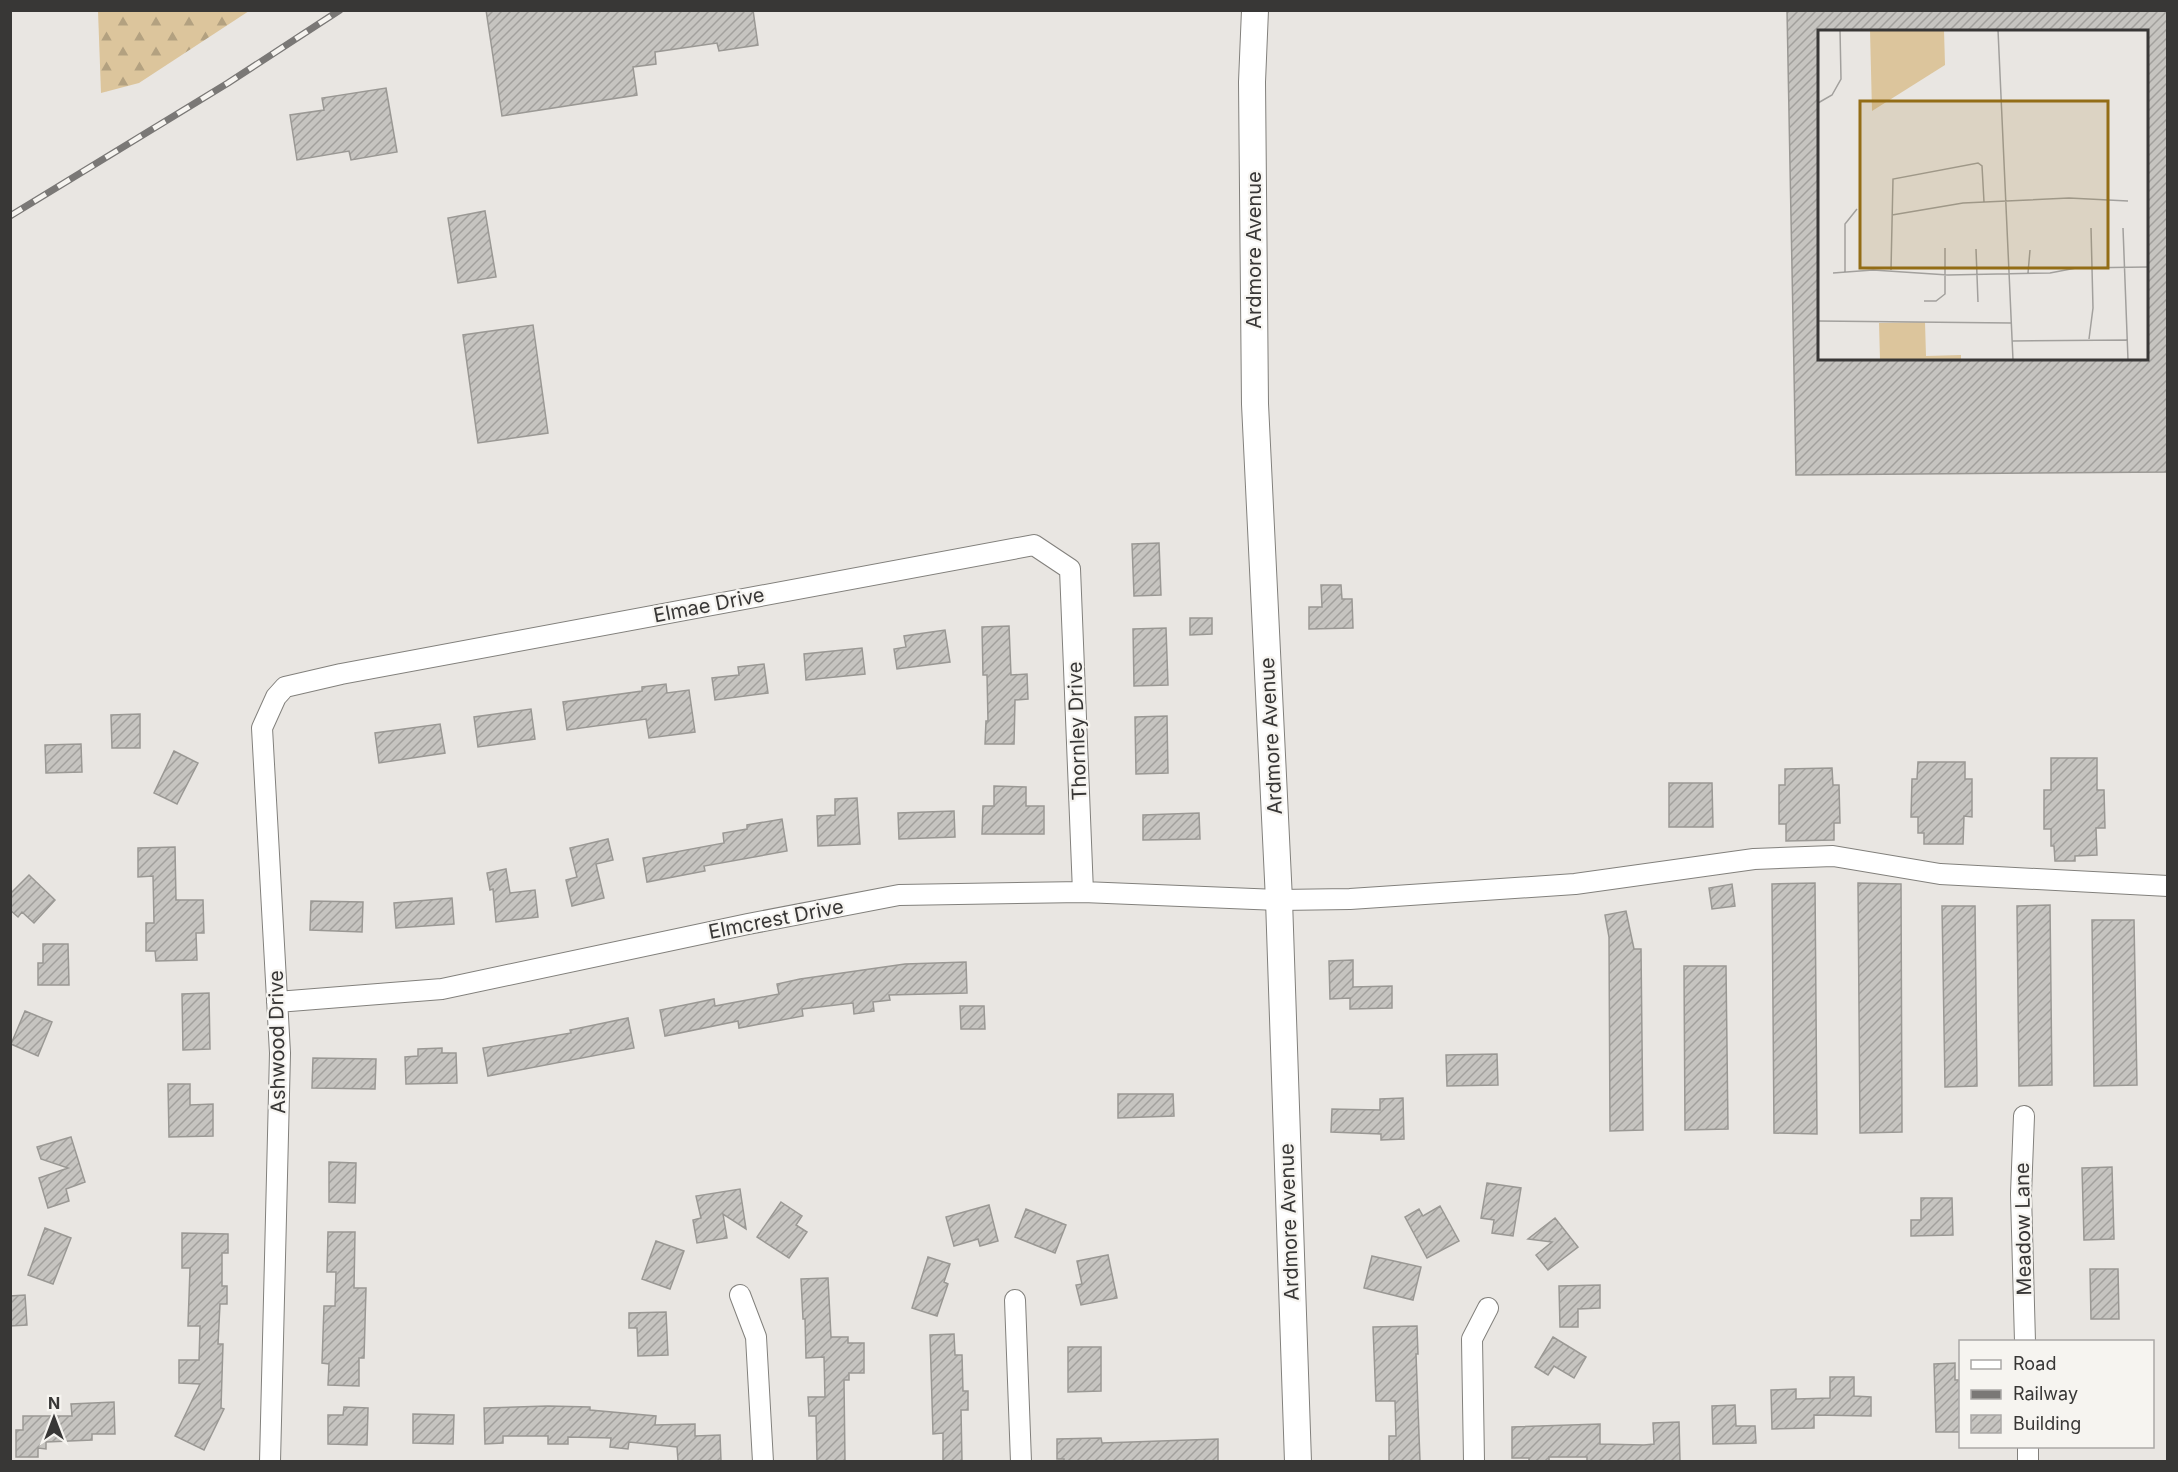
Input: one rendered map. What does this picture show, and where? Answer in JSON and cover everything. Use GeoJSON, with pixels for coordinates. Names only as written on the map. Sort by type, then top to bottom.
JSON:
{"type":"FeatureCollection","features":[{"type":"Feature","properties":{"kind":"main road","name":"Ardmore Avenue"},"geometry":{"type":"LineString","coordinates":[[1255,10],[1252,82],[1255,404],[1279,900],[1298,1461]]}},
{"type":"Feature","properties":{"kind":"street","name":"Elmae Drive"},"geometry":{"type":"LineString","coordinates":[[341,674],[1034,545],[1070,569]]}},
{"type":"Feature","properties":{"kind":"street","name":"Thornley Drive"},"geometry":{"type":"LineString","coordinates":[[1070,569],[1083,892]]}},
{"type":"Feature","properties":{"kind":"street","name":"Ashwood Drive"},"geometry":{"type":"LineString","coordinates":[[270,1461],[280,1053],[262,728],[276,697],[285,687],[341,674]]}},
{"type":"Feature","properties":{"kind":"street","name":"Elmcrest Drive"},"geometry":{"type":"LineString","coordinates":[[277,1002],[442,990],[748,924],[899,895],[1083,892],[1279,900],[1350,899],[1575,884],[1755,859],[1833,856],[1940,874],[2168,886]]}},
{"type":"Feature","properties":{"kind":"street","name":"Meadow Lane"},"geometry":{"type":"LineString","coordinates":[[2024,1116],[2022,1194],[2025,1340]]}},
{"type":"Feature","properties":{"kind":"street"},"geometry":{"type":"LineString","coordinates":[[740,1295],[756,1337],[763,1461]]}},
{"type":"Feature","properties":{"kind":"street"},"geometry":{"type":"LineString","coordinates":[[1015,1300],[1021,1461]]}},
{"type":"Feature","properties":{"kind":"street"},"geometry":{"type":"LineString","coordinates":[[1474,1461],[1472,1339],[1488,1308]]}},
{"type":"Feature","properties":{"kind":"green space"},"geometry":{"type":"Polygon","coordinates":[[[98,10],[249,11],[139,83],[101,93],[98,10]]]}},
{"type":"Feature","properties":{"kind":"building"},"geometry":{"type":"Polygon","coordinates":[[[486,10],[753,10],[758,45],[719,51],[717,43],[655,52],[656,64],[633,67],[637,95],[502,116],[486,10]]]}},
{"type":"Feature","properties":{"kind":"building"},"geometry":{"type":"Polygon","coordinates":[[[1787,10],[2168,10],[2168,472],[1796,475],[1787,10]]]}},
{"type":"Feature","properties":{"kind":"building"},"geometry":{"type":"Polygon","coordinates":[[[386,88],[397,152],[351,160],[349,151],[297,160],[290,115],[324,110],[322,98],[386,88]]]}},
{"type":"Feature","properties":{"kind":"building"},"geometry":{"type":"Polygon","coordinates":[[[485,211],[496,277],[458,283],[448,218],[485,211]]]}},
{"type":"Feature","properties":{"kind":"building"},"geometry":{"type":"Polygon","coordinates":[[[533,325],[548,433],[478,443],[463,335],[533,325]]]}},
{"type":"Feature","properties":{"kind":"building"},"geometry":{"type":"Polygon","coordinates":[[[1159,543],[1161,595],[1134,596],[1132,544],[1159,543]]]}},
{"type":"Feature","properties":{"kind":"building"},"geometry":{"type":"Polygon","coordinates":[[[1321,585],[1341,585],[1342,599],[1352,599],[1353,628],[1309,629],[1309,607],[1322,607],[1321,585]]]}},
{"type":"Feature","properties":{"kind":"building"},"geometry":{"type":"Polygon","coordinates":[[[1190,618],[1212,618],[1212,634],[1190,635],[1190,618]]]}},
{"type":"Feature","properties":{"kind":"building"},"geometry":{"type":"Polygon","coordinates":[[[1009,626],[1011,675],[1027,674],[1028,699],[1015,700],[1014,744],[985,744],[986,721],[988,721],[987,675],[983,675],[982,627],[1009,626]]]}},
{"type":"Feature","properties":{"kind":"building"},"geometry":{"type":"Polygon","coordinates":[[[1166,628],[1168,685],[1134,686],[1133,629],[1166,628]]]}},
{"type":"Feature","properties":{"kind":"building"},"geometry":{"type":"Polygon","coordinates":[[[945,630],[950,662],[897,669],[894,649],[906,647],[904,636],[945,630]]]}},
{"type":"Feature","properties":{"kind":"building"},"geometry":{"type":"Polygon","coordinates":[[[862,648],[865,674],[806,680],[804,654],[862,648]]]}},
{"type":"Feature","properties":{"kind":"building"},"geometry":{"type":"Polygon","coordinates":[[[764,664],[768,693],[715,700],[712,678],[739,675],[738,667],[764,664]]]}},
{"type":"Feature","properties":{"kind":"building"},"geometry":{"type":"Polygon","coordinates":[[[666,684],[667,693],[689,690],[695,732],[649,738],[646,719],[567,730],[563,702],[642,691],[642,687],[666,684]]]}},
{"type":"Feature","properties":{"kind":"building"},"geometry":{"type":"Polygon","coordinates":[[[531,709],[535,739],[478,747],[474,717],[531,709]]]}},
{"type":"Feature","properties":{"kind":"building"},"geometry":{"type":"Polygon","coordinates":[[[140,714],[140,748],[112,748],[111,715],[140,714]]]}},
{"type":"Feature","properties":{"kind":"building"},"geometry":{"type":"Polygon","coordinates":[[[1167,716],[1168,773],[1136,774],[1135,717],[1167,716]]]}},
{"type":"Feature","properties":{"kind":"building"},"geometry":{"type":"Polygon","coordinates":[[[440,724],[445,753],[379,763],[375,733],[440,724]]]}},
{"type":"Feature","properties":{"kind":"building"},"geometry":{"type":"Polygon","coordinates":[[[81,744],[82,772],[46,773],[45,745],[81,744]]]}},
{"type":"Feature","properties":{"kind":"building"},"geometry":{"type":"Polygon","coordinates":[[[174,751],[198,763],[177,804],[154,793],[174,751]]]}},
{"type":"Feature","properties":{"kind":"building"},"geometry":{"type":"Polygon","coordinates":[[[2051,758],[2097,758],[2097,790],[2104,790],[2105,828],[2096,828],[2097,855],[2075,856],[2075,861],[2055,861],[2054,846],[2051,846],[2051,829],[2044,829],[2044,790],[2051,790],[2051,758]]]}},
{"type":"Feature","properties":{"kind":"building"},"geometry":{"type":"Polygon","coordinates":[[[1918,762],[1965,762],[1965,779],[1972,779],[1972,817],[1964,816],[1963,844],[1924,844],[1924,833],[1918,833],[1918,817],[1911,817],[1912,779],[1917,779],[1918,762]]]}},
{"type":"Feature","properties":{"kind":"building"},"geometry":{"type":"Polygon","coordinates":[[[1832,768],[1833,785],[1839,785],[1840,823],[1834,823],[1834,840],[1786,841],[1786,824],[1779,824],[1779,785],[1785,785],[1785,769],[1832,768]]]}},
{"type":"Feature","properties":{"kind":"building"},"geometry":{"type":"Polygon","coordinates":[[[1669,783],[1712,783],[1713,827],[1669,827],[1669,783]]]}},
{"type":"Feature","properties":{"kind":"building"},"geometry":{"type":"Polygon","coordinates":[[[994,786],[1026,787],[1026,806],[1044,806],[1044,834],[982,834],[983,806],[994,806],[994,786]]]}},
{"type":"Feature","properties":{"kind":"building"},"geometry":{"type":"Polygon","coordinates":[[[857,798],[860,844],[818,846],[817,816],[835,815],[835,799],[857,798]]]}},
{"type":"Feature","properties":{"kind":"building"},"geometry":{"type":"Polygon","coordinates":[[[954,811],[955,837],[899,839],[898,813],[954,811]]]}},
{"type":"Feature","properties":{"kind":"building"},"geometry":{"type":"Polygon","coordinates":[[[1199,813],[1200,839],[1143,840],[1143,815],[1199,813]]]}},
{"type":"Feature","properties":{"kind":"building"},"geometry":{"type":"Polygon","coordinates":[[[782,819],[787,851],[704,866],[705,871],[647,882],[643,858],[724,843],[723,833],[747,829],[747,825],[782,819]]]}},
{"type":"Feature","properties":{"kind":"building"},"geometry":{"type":"Polygon","coordinates":[[[608,839],[613,860],[596,864],[604,898],[572,906],[566,880],[577,877],[570,848],[608,839]]]}},
{"type":"Feature","properties":{"kind":"building"},"geometry":{"type":"Polygon","coordinates":[[[175,847],[176,900],[203,900],[204,933],[196,933],[197,960],[156,961],[155,951],[146,951],[146,923],[154,923],[153,876],[138,877],[138,848],[175,847]]]}},
{"type":"Feature","properties":{"kind":"building"},"geometry":{"type":"Polygon","coordinates":[[[506,869],[510,893],[535,890],[538,917],[496,922],[493,889],[490,890],[487,873],[506,869]]]}},
{"type":"Feature","properties":{"kind":"building"},"geometry":{"type":"Polygon","coordinates":[[[29,875],[55,900],[34,923],[22,912],[18,917],[10,910],[10,894],[29,875]]]}},
{"type":"Feature","properties":{"kind":"building"},"geometry":{"type":"Polygon","coordinates":[[[1815,883],[1817,1134],[1774,1133],[1772,884],[1815,883]]]}},
{"type":"Feature","properties":{"kind":"building"},"geometry":{"type":"Polygon","coordinates":[[[1858,883],[1901,884],[1902,1132],[1860,1133],[1858,883]]]}},
{"type":"Feature","properties":{"kind":"building"},"geometry":{"type":"Polygon","coordinates":[[[1732,884],[1735,906],[1712,909],[1709,888],[1732,884]]]}},
{"type":"Feature","properties":{"kind":"building"},"geometry":{"type":"Polygon","coordinates":[[[452,898],[454,924],[396,928],[394,903],[452,898]]]}},
{"type":"Feature","properties":{"kind":"building"},"geometry":{"type":"Polygon","coordinates":[[[311,901],[363,902],[362,932],[310,930],[311,901]]]}},
{"type":"Feature","properties":{"kind":"building"},"geometry":{"type":"Polygon","coordinates":[[[2050,905],[2052,1085],[2019,1086],[2017,906],[2050,905]]]}},
{"type":"Feature","properties":{"kind":"building"},"geometry":{"type":"Polygon","coordinates":[[[1942,906],[1975,906],[1977,1086],[1945,1087],[1942,906]]]}},
{"type":"Feature","properties":{"kind":"building"},"geometry":{"type":"Polygon","coordinates":[[[1626,911],[1634,949],[1641,949],[1643,1130],[1610,1131],[1609,937],[1605,915],[1626,911]]]}},
{"type":"Feature","properties":{"kind":"building"},"geometry":{"type":"Polygon","coordinates":[[[2092,920],[2134,920],[2137,1085],[2094,1086],[2092,920]]]}},
{"type":"Feature","properties":{"kind":"building"},"geometry":{"type":"Polygon","coordinates":[[[43,944],[68,944],[69,985],[38,985],[38,963],[43,963],[43,944]]]}},
{"type":"Feature","properties":{"kind":"building"},"geometry":{"type":"Polygon","coordinates":[[[1353,960],[1353,987],[1392,986],[1392,1008],[1350,1009],[1350,998],[1330,999],[1329,961],[1353,960]]]}},
{"type":"Feature","properties":{"kind":"building"},"geometry":{"type":"Polygon","coordinates":[[[966,962],[967,993],[889,995],[890,1000],[873,1002],[874,1011],[854,1014],[853,1003],[802,1009],[803,1016],[739,1028],[738,1021],[665,1036],[660,1010],[714,999],[715,1006],[779,994],[777,984],[800,979],[905,964],[966,962]]]}},
{"type":"Feature","properties":{"kind":"building"},"geometry":{"type":"Polygon","coordinates":[[[1684,966],[1726,966],[1728,1129],[1685,1130],[1684,966]]]}},
{"type":"Feature","properties":{"kind":"building"},"geometry":{"type":"Polygon","coordinates":[[[209,993],[210,1049],[183,1050],[182,994],[209,993]]]}},
{"type":"Feature","properties":{"kind":"building"},"geometry":{"type":"Polygon","coordinates":[[[960,1006],[984,1006],[985,1029],[961,1029],[960,1006]]]}},
{"type":"Feature","properties":{"kind":"building"},"geometry":{"type":"Polygon","coordinates":[[[25,1011],[52,1022],[38,1056],[11,1044],[25,1011]]]}},
{"type":"Feature","properties":{"kind":"building"},"geometry":{"type":"Polygon","coordinates":[[[628,1018],[634,1048],[488,1076],[483,1048],[571,1033],[570,1030],[628,1018]]]}},
{"type":"Feature","properties":{"kind":"building"},"geometry":{"type":"Polygon","coordinates":[[[442,1048],[442,1053],[456,1053],[457,1083],[406,1084],[405,1057],[418,1056],[418,1049],[442,1048]]]}},
{"type":"Feature","properties":{"kind":"building"},"geometry":{"type":"Polygon","coordinates":[[[1497,1054],[1498,1085],[1447,1086],[1446,1055],[1497,1054]]]}},
{"type":"Feature","properties":{"kind":"building"},"geometry":{"type":"Polygon","coordinates":[[[313,1058],[376,1059],[375,1089],[312,1088],[313,1058]]]}},
{"type":"Feature","properties":{"kind":"building"},"geometry":{"type":"Polygon","coordinates":[[[168,1084],[190,1084],[190,1105],[213,1104],[213,1136],[169,1137],[168,1084]]]}},
{"type":"Feature","properties":{"kind":"building"},"geometry":{"type":"Polygon","coordinates":[[[1118,1094],[1173,1094],[1174,1116],[1118,1118],[1118,1094]]]}},
{"type":"Feature","properties":{"kind":"building"},"geometry":{"type":"Polygon","coordinates":[[[1403,1098],[1404,1139],[1381,1140],[1381,1134],[1331,1132],[1332,1109],[1380,1110],[1380,1099],[1403,1098]]]}},
{"type":"Feature","properties":{"kind":"building"},"geometry":{"type":"Polygon","coordinates":[[[71,1137],[85,1182],[66,1189],[69,1201],[48,1208],[39,1178],[68,1168],[41,1159],[37,1147],[71,1137]]]}},
{"type":"Feature","properties":{"kind":"building"},"geometry":{"type":"Polygon","coordinates":[[[329,1162],[356,1163],[355,1203],[329,1202],[329,1162]]]}},
{"type":"Feature","properties":{"kind":"building"},"geometry":{"type":"Polygon","coordinates":[[[2112,1167],[2114,1239],[2084,1240],[2082,1168],[2112,1167]]]}},
{"type":"Feature","properties":{"kind":"building"},"geometry":{"type":"Polygon","coordinates":[[[1487,1183],[1521,1188],[1513,1236],[1492,1233],[1494,1220],[1481,1218],[1487,1183]]]}},
{"type":"Feature","properties":{"kind":"building"},"geometry":{"type":"Polygon","coordinates":[[[740,1189],[746,1229],[723,1214],[727,1238],[697,1243],[693,1220],[701,1218],[696,1196],[740,1189]]]}},
{"type":"Feature","properties":{"kind":"building"},"geometry":{"type":"Polygon","coordinates":[[[1921,1198],[1952,1198],[1953,1235],[1911,1236],[1911,1220],[1921,1220],[1921,1198]]]}},
{"type":"Feature","properties":{"kind":"building"},"geometry":{"type":"Polygon","coordinates":[[[781,1202],[802,1216],[796,1225],[807,1232],[789,1258],[757,1237],[781,1202]]]}},
{"type":"Feature","properties":{"kind":"building"},"geometry":{"type":"Polygon","coordinates":[[[989,1205],[998,1241],[980,1246],[978,1239],[954,1246],[946,1217],[989,1205]]]}},
{"type":"Feature","properties":{"kind":"building"},"geometry":{"type":"Polygon","coordinates":[[[1440,1206],[1459,1241],[1427,1258],[1405,1217],[1419,1209],[1423,1216],[1440,1206]]]}},
{"type":"Feature","properties":{"kind":"building"},"geometry":{"type":"Polygon","coordinates":[[[1026,1209],[1066,1225],[1055,1253],[1015,1237],[1026,1209]]]}},
{"type":"Feature","properties":{"kind":"building"},"geometry":{"type":"Polygon","coordinates":[[[1555,1218],[1578,1247],[1548,1270],[1536,1255],[1552,1242],[1528,1239],[1555,1218]]]}},
{"type":"Feature","properties":{"kind":"building"},"geometry":{"type":"Polygon","coordinates":[[[45,1228],[71,1238],[53,1284],[28,1275],[45,1228]]]}},
{"type":"Feature","properties":{"kind":"building"},"geometry":{"type":"Polygon","coordinates":[[[328,1232],[355,1232],[354,1288],[366,1288],[364,1358],[359,1358],[359,1386],[328,1385],[329,1364],[322,1363],[324,1306],[335,1306],[336,1272],[327,1272],[328,1232]]]}},
{"type":"Feature","properties":{"kind":"building"},"geometry":{"type":"Polygon","coordinates":[[[182,1233],[228,1234],[228,1253],[222,1253],[222,1286],[227,1286],[227,1304],[220,1304],[218,1344],[223,1344],[221,1408],[224,1409],[204,1450],[175,1436],[200,1384],[179,1383],[179,1360],[199,1360],[200,1326],[188,1326],[190,1268],[182,1268],[182,1233]]]}},
{"type":"Feature","properties":{"kind":"building"},"geometry":{"type":"Polygon","coordinates":[[[656,1241],[684,1251],[670,1289],[642,1279],[656,1241]]]}},
{"type":"Feature","properties":{"kind":"building"},"geometry":{"type":"Polygon","coordinates":[[[1108,1255],[1117,1298],[1081,1305],[1076,1285],[1082,1284],[1077,1261],[1108,1255]]]}},
{"type":"Feature","properties":{"kind":"building"},"geometry":{"type":"Polygon","coordinates":[[[1372,1256],[1421,1267],[1413,1300],[1364,1288],[1372,1256]]]}},
{"type":"Feature","properties":{"kind":"building"},"geometry":{"type":"Polygon","coordinates":[[[928,1257],[950,1264],[944,1282],[948,1284],[937,1316],[912,1308],[928,1257]]]}},
{"type":"Feature","properties":{"kind":"building"},"geometry":{"type":"Polygon","coordinates":[[[2090,1269],[2118,1269],[2119,1319],[2091,1319],[2090,1269]]]}},
{"type":"Feature","properties":{"kind":"building"},"geometry":{"type":"Polygon","coordinates":[[[828,1278],[831,1337],[848,1337],[848,1343],[864,1343],[864,1373],[849,1373],[849,1380],[844,1380],[845,1461],[817,1461],[816,1416],[809,1416],[808,1397],[825,1397],[824,1357],[806,1358],[801,1279],[828,1278]]]}},
{"type":"Feature","properties":{"kind":"building"},"geometry":{"type":"Polygon","coordinates":[[[1600,1285],[1600,1308],[1578,1309],[1578,1327],[1560,1327],[1559,1286],[1600,1285]]]}},
{"type":"Feature","properties":{"kind":"building"},"geometry":{"type":"Polygon","coordinates":[[[25,1295],[27,1325],[10,1326],[10,1296],[25,1295]]]}},
{"type":"Feature","properties":{"kind":"building"},"geometry":{"type":"Polygon","coordinates":[[[666,1312],[668,1355],[638,1356],[637,1328],[629,1328],[629,1313],[666,1312]]]}},
{"type":"Feature","properties":{"kind":"building"},"geometry":{"type":"Polygon","coordinates":[[[1417,1326],[1420,1461],[1389,1461],[1389,1436],[1396,1436],[1395,1401],[1376,1401],[1373,1327],[1417,1326]]]}},
{"type":"Feature","properties":{"kind":"building"},"geometry":{"type":"Polygon","coordinates":[[[954,1334],[955,1355],[962,1355],[963,1391],[968,1391],[968,1410],[961,1410],[962,1461],[943,1461],[943,1433],[933,1434],[930,1335],[954,1334]]]}},
{"type":"Feature","properties":{"kind":"building"},"geometry":{"type":"Polygon","coordinates":[[[1553,1337],[1586,1357],[1574,1378],[1554,1366],[1548,1375],[1535,1367],[1553,1337]]]}},
{"type":"Feature","properties":{"kind":"building"},"geometry":{"type":"Polygon","coordinates":[[[1068,1347],[1101,1347],[1101,1391],[1068,1392],[1068,1347]]]}},
{"type":"Feature","properties":{"kind":"building"},"geometry":{"type":"Polygon","coordinates":[[[1955,1363],[1955,1380],[1959,1380],[1959,1432],[1936,1432],[1934,1364],[1955,1363]]]}},
{"type":"Feature","properties":{"kind":"building"},"geometry":{"type":"Polygon","coordinates":[[[1830,1377],[1854,1377],[1854,1396],[1871,1397],[1871,1416],[1814,1415],[1814,1428],[1772,1429],[1771,1390],[1796,1389],[1796,1399],[1830,1398],[1830,1377]]]}},
{"type":"Feature","properties":{"kind":"building"},"geometry":{"type":"Polygon","coordinates":[[[114,1402],[115,1434],[92,1434],[92,1440],[46,1442],[46,1449],[38,1448],[38,1457],[16,1457],[16,1430],[23,1430],[23,1416],[72,1416],[71,1404],[114,1402]]]}},
{"type":"Feature","properties":{"kind":"building"},"geometry":{"type":"Polygon","coordinates":[[[1735,1405],[1736,1426],[1755,1426],[1756,1443],[1713,1444],[1712,1406],[1735,1405]]]}},
{"type":"Feature","properties":{"kind":"building"},"geometry":{"type":"Polygon","coordinates":[[[344,1407],[368,1408],[367,1445],[328,1444],[328,1415],[343,1415],[344,1407]]]}},
{"type":"Feature","properties":{"kind":"building"},"geometry":{"type":"Polygon","coordinates":[[[590,1407],[590,1410],[656,1416],[655,1425],[695,1424],[695,1436],[720,1435],[721,1461],[678,1461],[677,1447],[629,1442],[628,1449],[610,1447],[611,1438],[568,1437],[568,1444],[548,1444],[548,1436],[503,1436],[503,1443],[485,1444],[484,1408],[590,1407]]]}},
{"type":"Feature","properties":{"kind":"building"},"geometry":{"type":"Polygon","coordinates":[[[413,1414],[454,1415],[453,1444],[413,1443],[413,1414]]]}},
{"type":"Feature","properties":{"kind":"building"},"geometry":{"type":"Polygon","coordinates":[[[1679,1422],[1680,1461],[1587,1461],[1587,1457],[1549,1457],[1549,1461],[1529,1461],[1529,1458],[1512,1458],[1512,1427],[1600,1424],[1600,1444],[1644,1445],[1654,1444],[1653,1423],[1679,1422]]]}},
{"type":"Feature","properties":{"kind":"building"},"geometry":{"type":"Polygon","coordinates":[[[1101,1438],[1102,1443],[1218,1439],[1218,1461],[1064,1461],[1064,1459],[1057,1459],[1057,1439],[1101,1438]]]}},
{"type":"Feature","properties":{"kind":"railway"},"geometry":{"type":"LineString","coordinates":[[10,216],[228,83],[340,10]]}}]}
